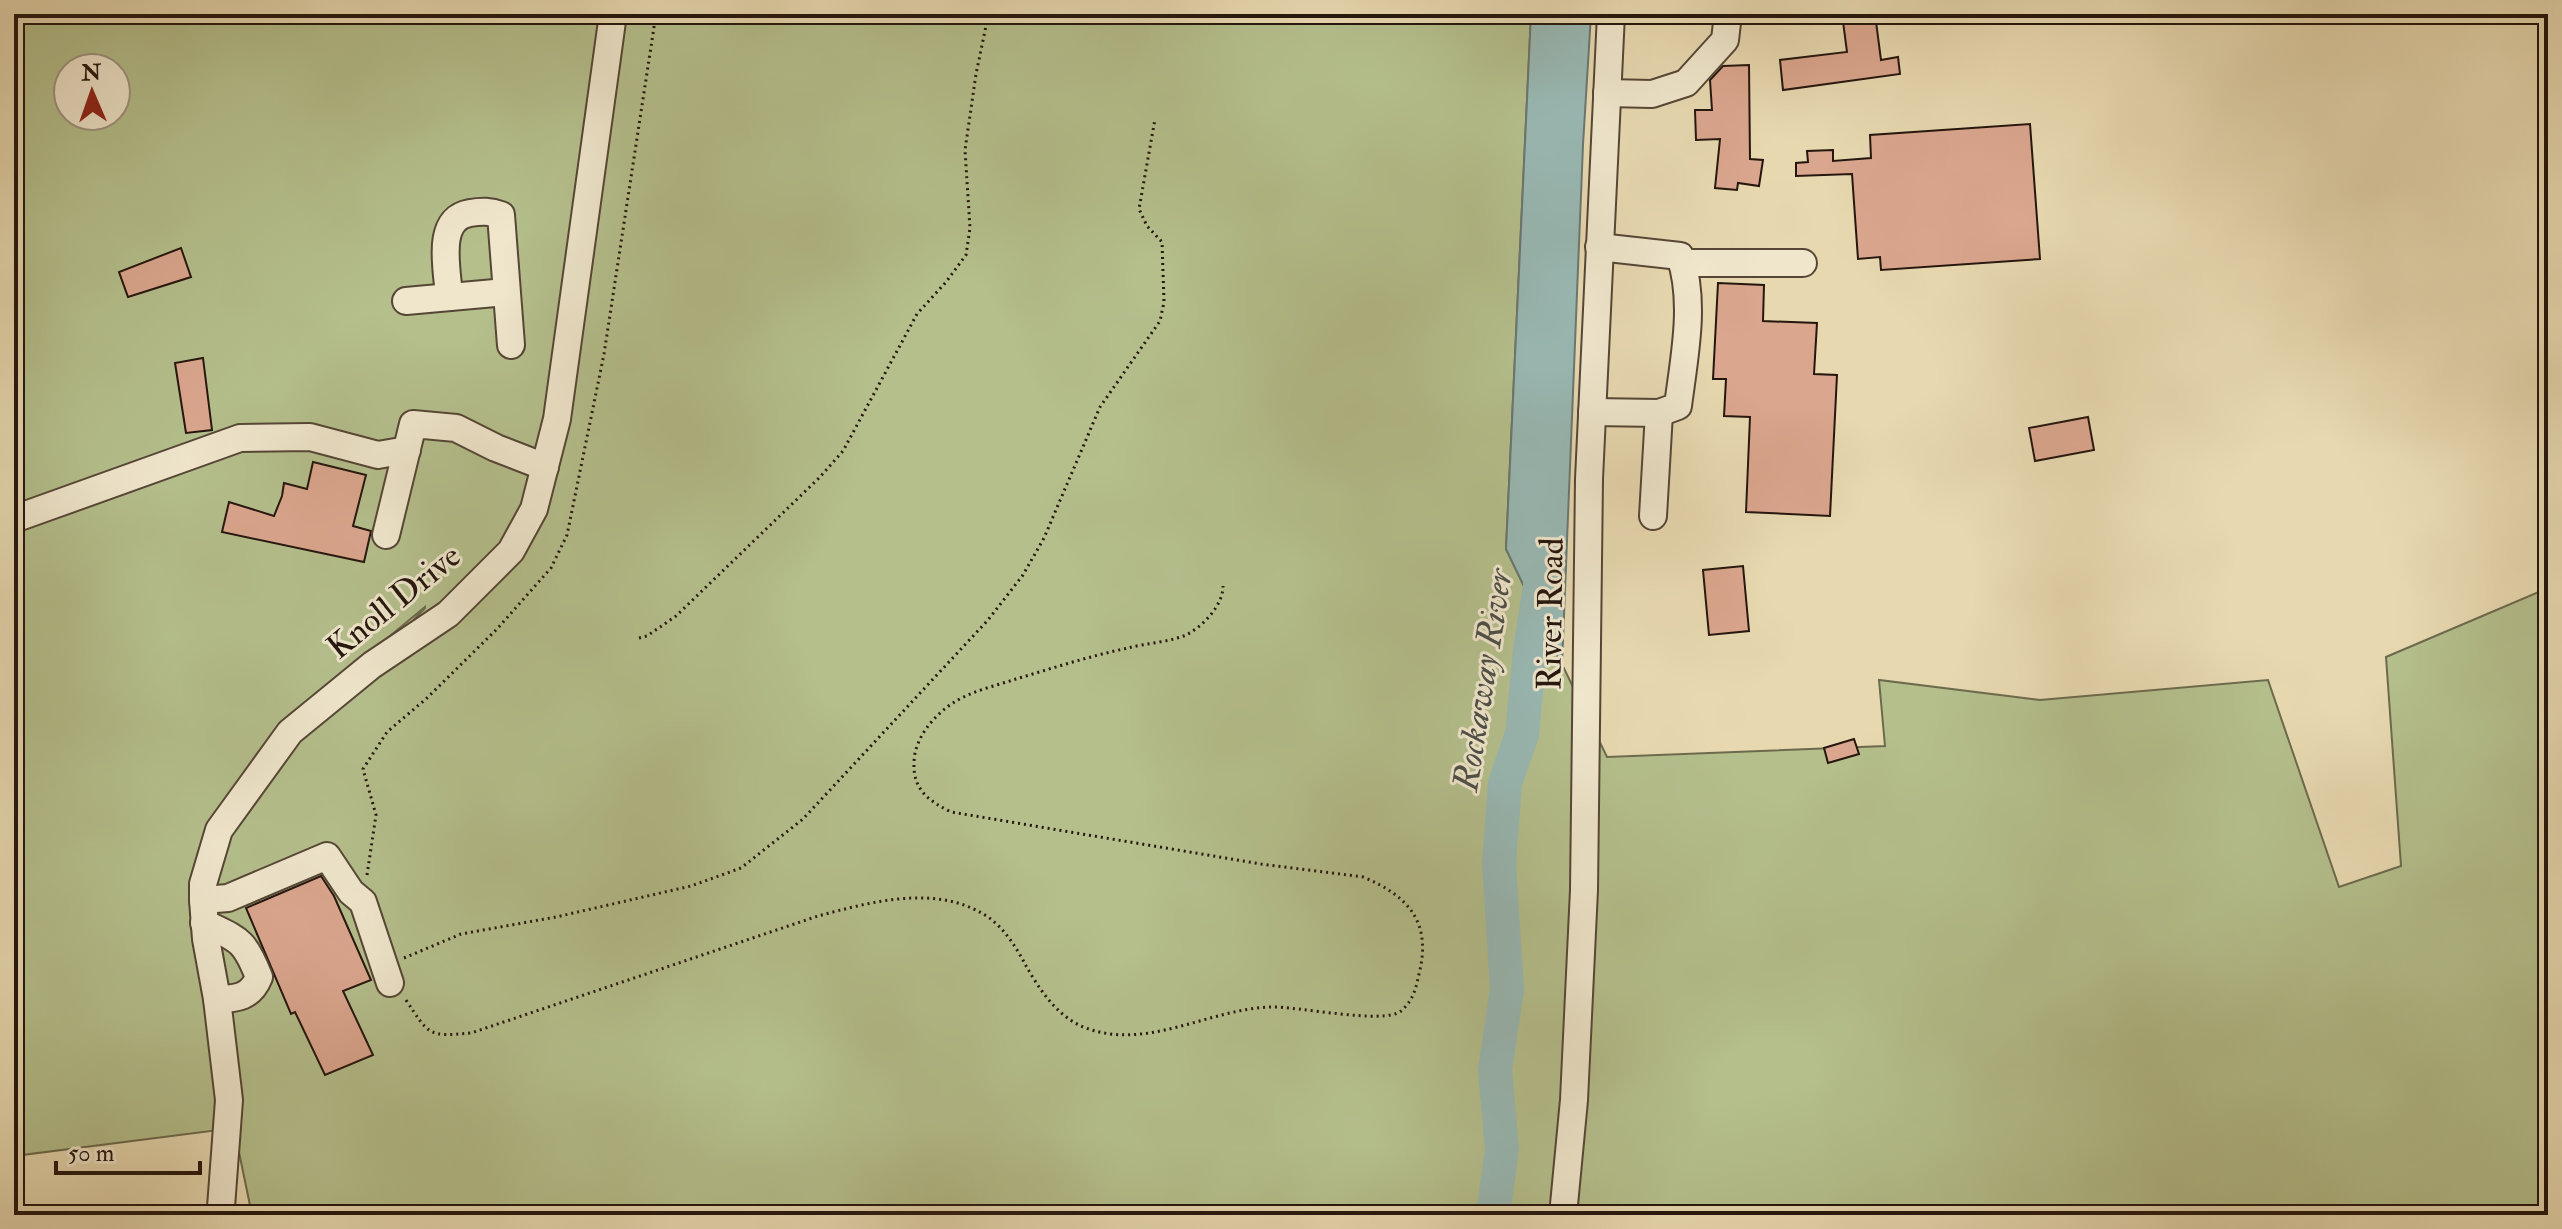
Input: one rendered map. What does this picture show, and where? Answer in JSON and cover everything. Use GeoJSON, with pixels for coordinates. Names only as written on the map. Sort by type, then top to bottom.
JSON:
{"type":"FeatureCollection","features":[{"type":"Feature","properties":{"kind":"street","name":"Knoll Drive"},"geometry":{"type":"LineString","coordinates":[[224,1215],[221,1207],[229,1100],[203,911],[203,884],[219,830],[290,732],[372,665],[448,614],[511,551],[534,509],[557,419],[613,14]]}},
{"type":"Feature","properties":{"kind":"street","name":"River Road"},"geometry":{"type":"LineString","coordinates":[[1563,1215],[1574,1100],[1584,890],[1592,412],[1611,14]]}},
{"type":"Feature","properties":{"kind":"street"},"geometry":{"type":"LineString","coordinates":[[1607,93],[1652,94],[1686,83],[1725,40],[1728,14]]}},
{"type":"Feature","properties":{"kind":"street"},"geometry":{"type":"LineString","coordinates":[[449,297],[445,236],[454,220],[464,214],[489,211],[501,215],[511,345]]}},
{"type":"Feature","properties":{"kind":"street"},"geometry":{"type":"LineString","coordinates":[[1592,412],[1659,413],[1678,406],[1685,348],[1687,276],[1680,256],[1599,247]]}},
{"type":"Feature","properties":{"kind":"street"},"geometry":{"type":"LineString","coordinates":[[1682,263],[1803,263]]}},
{"type":"Feature","properties":{"kind":"street"},"geometry":{"type":"LineString","coordinates":[[406,301],[506,292]]}},
{"type":"Feature","properties":{"kind":"street"},"geometry":{"type":"LineString","coordinates":[[1653,516],[1659,413]]}},
{"type":"Feature","properties":{"kind":"street"},"geometry":{"type":"LineString","coordinates":[[386,535],[413,424],[456,428],[545,467]]}},
{"type":"Feature","properties":{"kind":"street"},"geometry":{"type":"LineString","coordinates":[[14,519],[240,438],[310,437],[378,455],[407,450]]}},
{"type":"Feature","properties":{"kind":"street"},"geometry":{"type":"LineString","coordinates":[[217,999],[237,999],[254,989],[259,977],[249,950],[203,911],[327,856],[351,892],[363,902],[387,972]]}},
{"type":"Feature","properties":{"kind":"path"},"geometry":{"type":"LineString","coordinates":[[639,638],[676,616],[843,451],[917,314],[966,255],[970,228],[965,150],[976,74],[991,14]]}},
{"type":"Feature","properties":{"kind":"path"},"geometry":{"type":"LineString","coordinates":[[1155,119],[1139,209],[1147,226],[1162,242],[1164,302],[1160,321],[1100,407],[1044,538],[1023,575],[988,620],[803,819],[741,868],[691,886],[634,900],[461,934],[387,972],[426,1029],[440,1036],[471,1033],[818,916],[873,902],[928,898],[964,906],[987,917],[1011,943],[1053,1006],[1082,1027],[1102,1033],[1139,1035],[1268,1007],[1365,1017],[1399,1013],[1413,997],[1424,955],[1419,922],[1406,901],[1378,883],[1363,877],[1261,864],[951,812],[928,800],[918,788],[915,751],[924,731],[952,704],[979,691],[1032,674],[1187,635],[1207,619],[1223,594],[1223,586]]}},
{"type":"Feature","properties":{"kind":"green space"},"geometry":{"type":"Polygon","coordinates":[[[14,14],[1531,14],[1506,549],[1607,757],[1885,746],[1879,680],[2040,700],[2268,680],[2339,887],[2401,866],[2386,657],[2548,588],[2548,1215],[252,1215],[234,1128],[14,1156],[14,14]],[[425,608],[283,725],[243,798],[425,608]]]}},
{"type":"Feature","properties":{"kind":"water","name":"Rockaway River"},"geometry":{"type":"Polygon","coordinates":[[[1531,14],[1591,14],[1562,665],[1506,549],[1531,14]]]}},
{"type":"Feature","properties":{"kind":"building"},"geometry":{"type":"Polygon","coordinates":[[[1842,14],[1875,14],[1881,60],[1898,57],[1900,74],[1783,90],[1780,60],[1847,52],[1842,14]]]}},
{"type":"Feature","properties":{"kind":"building"},"geometry":{"type":"Polygon","coordinates":[[[1749,65],[1750,159],[1763,160],[1759,186],[1738,183],[1737,190],[1715,188],[1720,139],[1696,140],[1695,110],[1712,110],[1710,80],[1723,66],[1749,65]]]}},
{"type":"Feature","properties":{"kind":"building"},"geometry":{"type":"Polygon","coordinates":[[[2030,124],[2040,259],[1881,270],[1880,257],[1858,259],[1852,174],[1796,176],[1796,163],[1808,162],[1807,151],[1833,150],[1833,161],[1871,158],[1870,135],[2030,124]]]}},
{"type":"Feature","properties":{"kind":"building"},"geometry":{"type":"Polygon","coordinates":[[[181,248],[191,277],[128,297],[119,272],[181,248]]]}},
{"type":"Feature","properties":{"kind":"building"},"geometry":{"type":"Polygon","coordinates":[[[1718,283],[1764,285],[1763,321],[1817,323],[1814,374],[1837,375],[1830,516],[1746,512],[1750,417],[1724,416],[1726,379],[1713,379],[1718,283]]]}},
{"type":"Feature","properties":{"kind":"building"},"geometry":{"type":"Polygon","coordinates":[[[203,358],[212,430],[186,433],[175,363],[203,358]]]}},
{"type":"Feature","properties":{"kind":"building"},"geometry":{"type":"Polygon","coordinates":[[[2088,417],[2094,450],[2035,461],[2029,428],[2088,417]]]}},
{"type":"Feature","properties":{"kind":"building"},"geometry":{"type":"Polygon","coordinates":[[[313,462],[366,475],[353,526],[371,531],[364,562],[222,532],[229,502],[274,516],[284,483],[307,489],[313,462]]]}},
{"type":"Feature","properties":{"kind":"building"},"geometry":{"type":"Polygon","coordinates":[[[1743,566],[1749,631],[1709,635],[1703,570],[1743,566]]]}},
{"type":"Feature","properties":{"kind":"building"},"geometry":{"type":"Polygon","coordinates":[[[1854,739],[1859,754],[1828,763],[1824,748],[1854,739]]]}},
{"type":"Feature","properties":{"kind":"building"},"geometry":{"type":"Polygon","coordinates":[[[321,876],[334,896],[371,980],[343,991],[373,1055],[325,1075],[295,1012],[291,1014],[246,908],[321,876]]]}},
{"type":"Feature","properties":{"kind":"waterway","name":"Rockaway River"},"geometry":{"type":"LineString","coordinates":[[1493,1215],[1502,1149],[1495,1070],[1507,989],[1499,864],[1505,783],[1522,734],[1530,650],[1543,567]]}}]}
